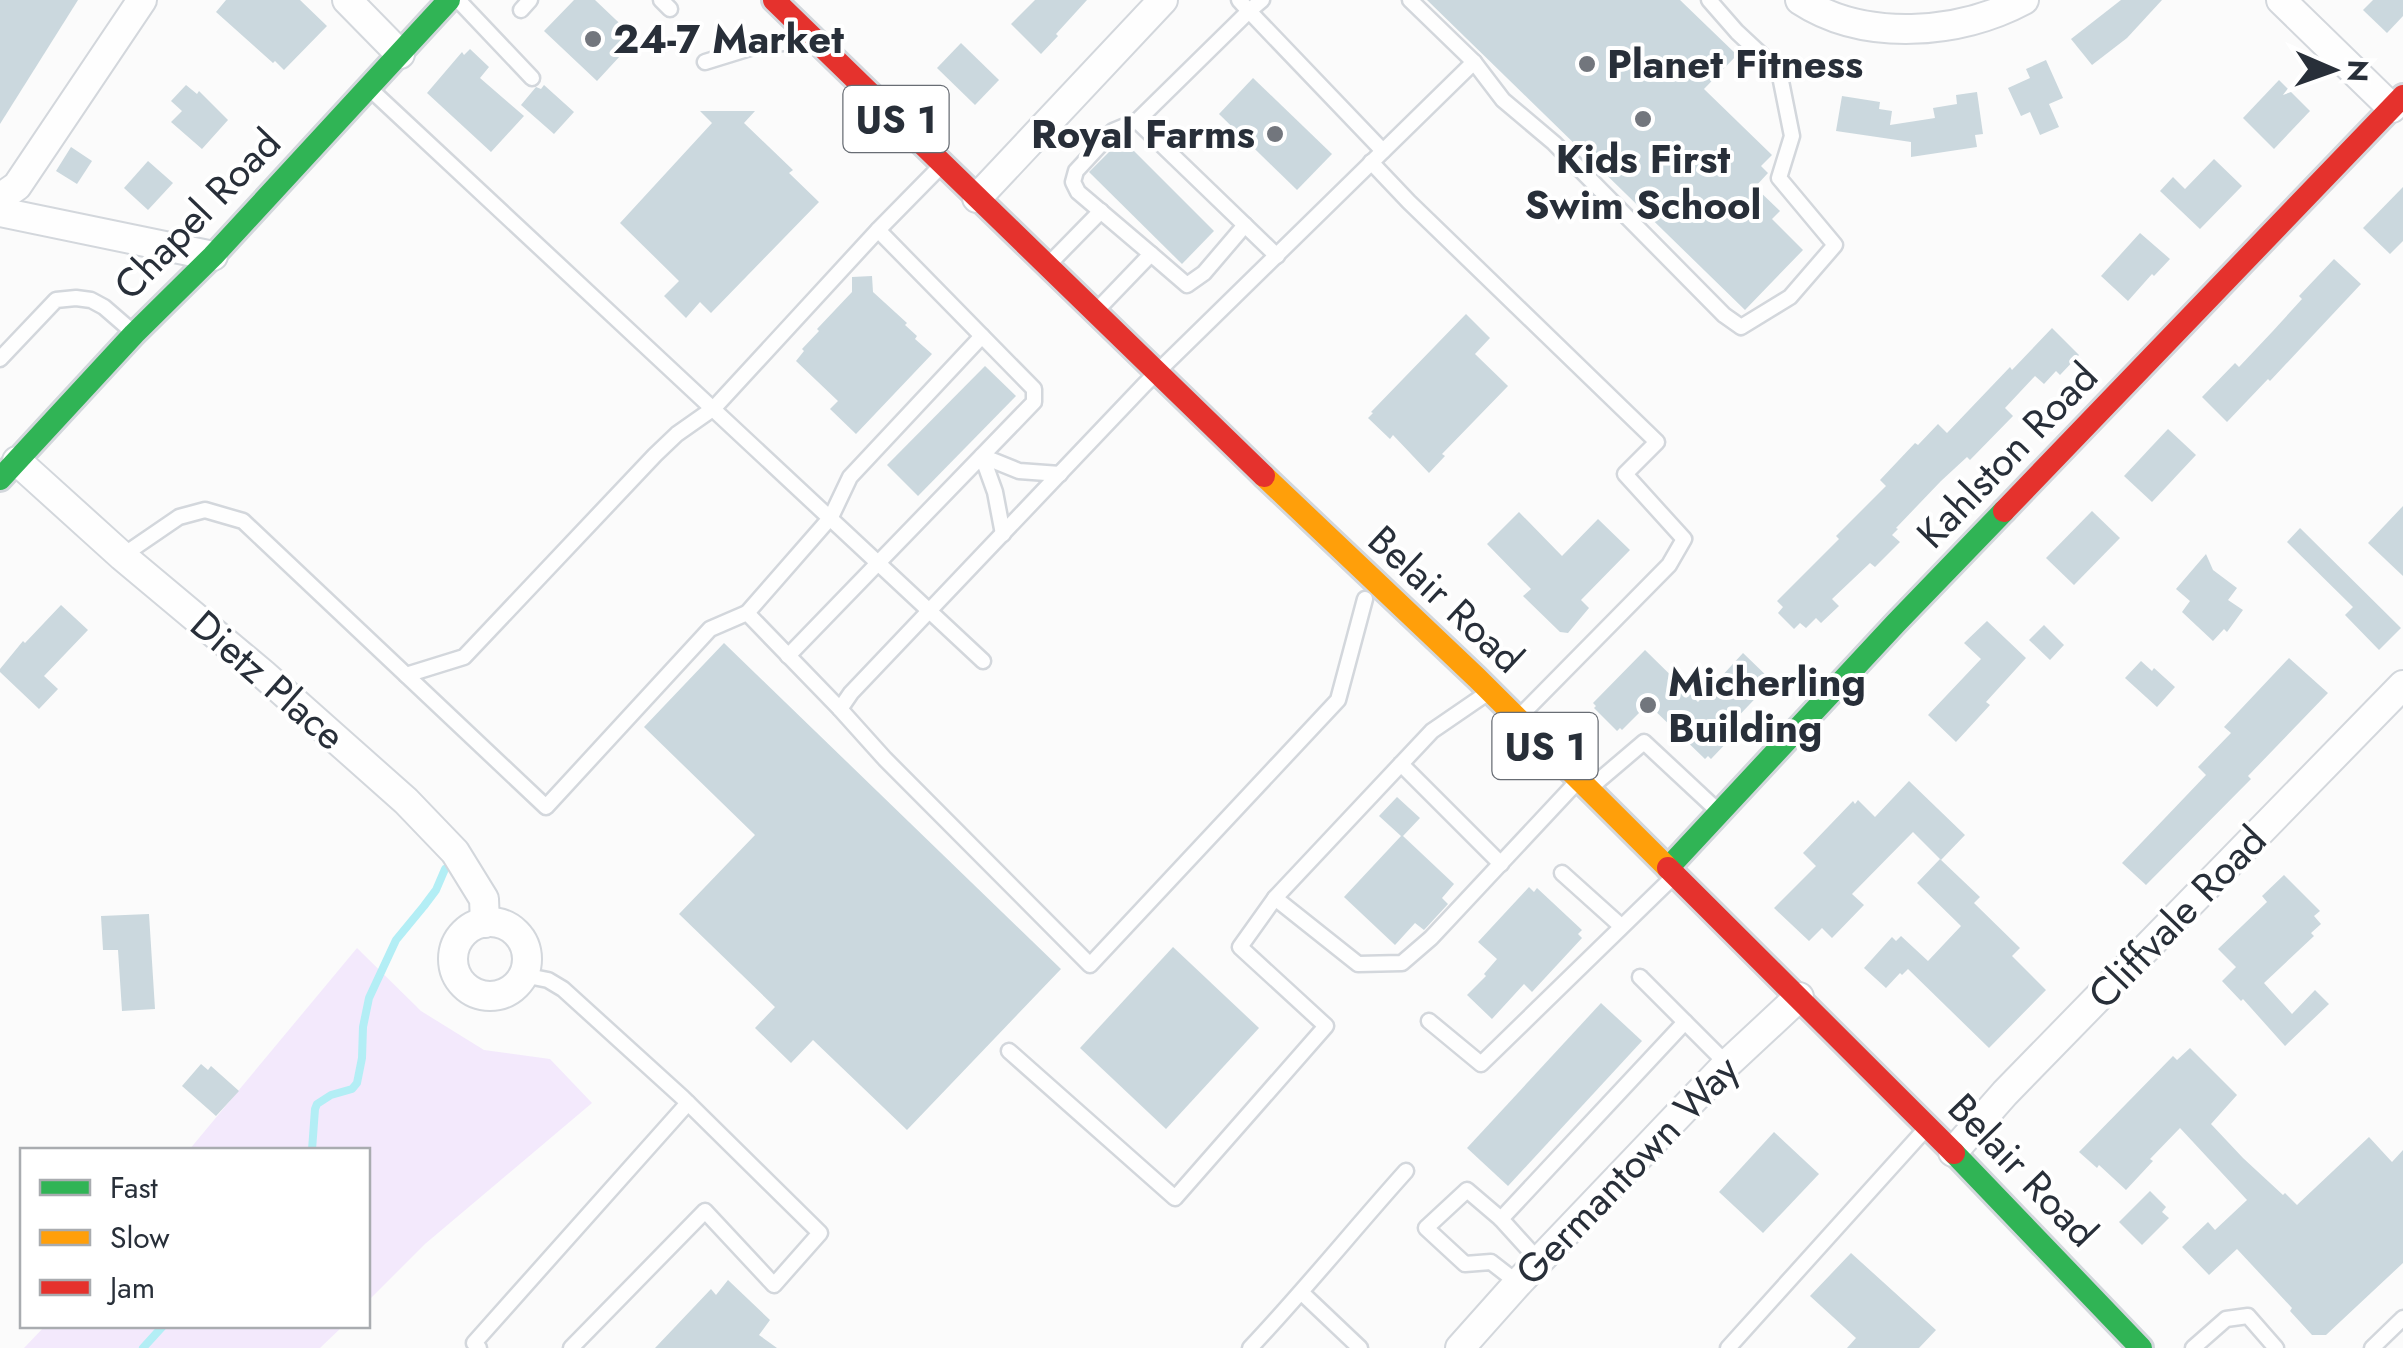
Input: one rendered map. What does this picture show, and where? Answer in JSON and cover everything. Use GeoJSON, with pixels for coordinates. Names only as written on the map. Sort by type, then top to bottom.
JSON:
{"type":"FeatureCollection","features":[{"type":"Feature","properties":{"kind":"main road","name":"Chapel Road"},"geometry":{"type":"LineString","coordinates":[[8,470],[134,334],[213,256],[449,0]]}},
{"type":"Feature","properties":{"kind":"main road","name":"Belair Road"},"geometry":{"type":"LineString","coordinates":[[774,0],[1264,478],[1490,691],[1928,1126],[2141,1348]]}},
{"type":"Feature","properties":{"kind":"main road","name":"Kahlston Road"},"geometry":{"type":"LineString","coordinates":[[1671,871],[1720,812],[1896,622],[2398,102]]}},
{"type":"Feature","properties":{"kind":"street"},"geometry":{"type":"LineString","coordinates":[[0,198],[17,186],[142,0]]}},
{"type":"Feature","properties":{"kind":"street"},"geometry":{"type":"LineString","coordinates":[[348,0],[400,54]]}},
{"type":"Feature","properties":{"kind":"street"},"geometry":{"type":"LineString","coordinates":[[977,198],[1163,0]]}},
{"type":"Feature","properties":{"kind":"street"},"geometry":{"type":"LineString","coordinates":[[1800,0],[1858,24],[1910,28],[1982,19],[2024,0]]}},
{"type":"Feature","properties":{"kind":"street"},"geometry":{"type":"LineString","coordinates":[[2281,0],[2398,102]]}},
{"type":"Feature","properties":{"kind":"street"},"geometry":{"type":"LineString","coordinates":[[0,212],[213,256]]}},
{"type":"Feature","properties":{"kind":"street","name":"Dietz Place"},"geometry":{"type":"LineString","coordinates":[[8,470],[122,556],[406,802],[455,852],[484,899],[485,923]]}},
{"type":"Feature","properties":{"kind":"street","name":"Cliffvale Road"},"geometry":{"type":"LineString","coordinates":[[1953,1152],[2005,1093],[2403,685]]}},
{"type":"Feature","properties":{"kind":"street"},"geometry":{"type":"LineString","coordinates":[[473,926],[507,926],[523,942],[527,964],[524,975],[506,993],[481,996],[460,982],[454,970],[456,945],[473,926]]}},
{"type":"Feature","properties":{"kind":"street","name":"Germantown Way"},"geometry":{"type":"LineString","coordinates":[[1460,1348],[1726,1064],[1799,997]]}},
{"type":"Feature","properties":{"kind":"lane"},"geometry":{"type":"LineString","coordinates":[[458,0],[532,78]]}},
{"type":"Feature","properties":{"kind":"lane"},"geometry":{"type":"LineString","coordinates":[[1244,224],[1204,274],[1188,284],[1078,192],[1073,182],[1076,171],[1113,131],[1138,121],[1244,5],[1262,0]]}},
{"type":"Feature","properties":{"kind":"lane"},"geometry":{"type":"LineString","coordinates":[[1410,0],[1474,62],[1503,100],[1554,143],[1740,328],[1790,297],[1835,246],[1779,178],[1792,136],[1780,71],[1709,0]]}},
{"type":"Feature","properties":{"kind":"lane"},"geometry":{"type":"LineString","coordinates":[[1244,5],[1377,156],[1408,202],[1658,442],[1625,474],[1684,539],[1669,565],[1517,718]]}},
{"type":"Feature","properties":{"kind":"lane"},"geometry":{"type":"LineString","coordinates":[[705,62],[760,46],[815,40]]}},
{"type":"Feature","properties":{"kind":"lane"},"geometry":{"type":"LineString","coordinates":[[840,709],[1157,372],[1474,62]]}},
{"type":"Feature","properties":{"kind":"lane"},"geometry":{"type":"LineString","coordinates":[[369,88],[983,661]]}},
{"type":"Feature","properties":{"kind":"lane"},"geometry":{"type":"LineString","coordinates":[[1138,121],[1277,256]]}},
{"type":"Feature","properties":{"kind":"lane"},"geometry":{"type":"LineString","coordinates":[[406,676],[464,657],[655,455],[714,408],[943,164]]}},
{"type":"Feature","properties":{"kind":"lane"},"geometry":{"type":"LineString","coordinates":[[1048,266],[1101,211]]}},
{"type":"Feature","properties":{"kind":"lane"},"geometry":{"type":"LineString","coordinates":[[788,656],[1034,402],[1034,389],[878,230]]}},
{"type":"Feature","properties":{"kind":"lane"},"geometry":{"type":"LineString","coordinates":[[1095,312],[1152,254]]}},
{"type":"Feature","properties":{"kind":"lane"},"geometry":{"type":"LineString","coordinates":[[0,359],[56,300],[91,300],[134,334]]}},
{"type":"Feature","properties":{"kind":"lane"},"geometry":{"type":"LineString","coordinates":[[122,556],[179,517],[206,510],[243,521],[546,807],[710,629],[747,614],[831,517],[850,477],[982,336]]}},
{"type":"Feature","properties":{"kind":"lane"},"geometry":{"type":"LineString","coordinates":[[982,456],[1020,471],[1060,474]]}},
{"type":"Feature","properties":{"kind":"lane"},"geometry":{"type":"LineString","coordinates":[[982,456],[995,492],[1003,534]]}},
{"type":"Feature","properties":{"kind":"lane"},"geometry":{"type":"LineString","coordinates":[[747,614],[1090,965],[1338,700],[1365,600]]}},
{"type":"Feature","properties":{"kind":"lane"},"geometry":{"type":"LineString","coordinates":[[1009,1051],[1175,1198],[1326,1026],[1240,947],[1275,898],[1432,731],[1490,691]]}},
{"type":"Feature","properties":{"kind":"lane"},"geometry":{"type":"LineString","coordinates":[[1275,898],[1358,964],[1402,964],[1584,784],[1644,742],[1720,812]]}},
{"type":"Feature","properties":{"kind":"lane"},"geometry":{"type":"LineString","coordinates":[[1401,764],[1501,864]]}},
{"type":"Feature","properties":{"kind":"lane"},"geometry":{"type":"LineString","coordinates":[[1429,1020],[1481,1064],[1671,871]]}},
{"type":"Feature","properties":{"kind":"lane"},"geometry":{"type":"LineString","coordinates":[[1562,873],[1621,926]]}},
{"type":"Feature","properties":{"kind":"lane"},"geometry":{"type":"LineString","coordinates":[[524,975],[548,980],[563,989],[688,1102],[820,1233],[774,1286],[705,1211],[572,1348]]}},
{"type":"Feature","properties":{"kind":"lane"},"geometry":{"type":"LineString","coordinates":[[1640,976],[1726,1064]]}},
{"type":"Feature","properties":{"kind":"lane"},"geometry":{"type":"LineString","coordinates":[[1501,1220],[1685,1022]]}},
{"type":"Feature","properties":{"kind":"lane"},"geometry":{"type":"LineString","coordinates":[[479,1348],[474,1343],[688,1102]]}},
{"type":"Feature","properties":{"kind":"lane"},"geometry":{"type":"LineString","coordinates":[[1728,1348],[1928,1126]]}},
{"type":"Feature","properties":{"kind":"lane"},"geometry":{"type":"LineString","coordinates":[[1250,1348],[1406,1171]]}},
{"type":"Feature","properties":{"kind":"lane"},"geometry":{"type":"LineString","coordinates":[[1518,1283],[1491,1262],[1465,1264],[1426,1228],[1467,1190],[1540,1262]]}},
{"type":"Feature","properties":{"kind":"lane"},"geometry":{"type":"LineString","coordinates":[[1302,1293],[1360,1348]]}},
{"type":"Feature","properties":{"kind":"lane"},"geometry":{"type":"LineString","coordinates":[[2193,1348],[2226,1319],[2248,1316],[2276,1348]]}},
{"type":"Feature","properties":{"kind":"lane"},"geometry":{"type":"LineString","coordinates":[[2372,1348],[2403,1318]]}},
{"type":"Feature","properties":{"kind":"shaded area"},"geometry":{"type":"Polygon","coordinates":[[[357,948],[421,1011],[484,1050],[550,1059],[592,1103],[425,1244],[370,1299],[370,1148],[191,1148],[357,948]]]}},
{"type":"Feature","properties":{"kind":"shaded area"},"geometry":{"type":"Polygon","coordinates":[[[43,1328],[341,1328],[320,1348],[24,1348],[43,1328]]]}},
{"type":"Feature","properties":{"kind":"building"},"geometry":{"type":"Polygon","coordinates":[[[0,0],[78,0],[0,124],[0,0]]]}},
{"type":"Feature","properties":{"kind":"building"},"geometry":{"type":"Polygon","coordinates":[[[226,0],[300,0],[327,26],[284,70],[216,12],[226,0]]]}},
{"type":"Feature","properties":{"kind":"building","name":"24-7 Market"},"geometry":{"type":"Polygon","coordinates":[[[574,0],[595,0],[634,37],[597,81],[544,31],[574,0]]]}},
{"type":"Feature","properties":{"kind":"building"},"geometry":{"type":"Polygon","coordinates":[[[1035,0],[1087,0],[1041,54],[1011,24],[1035,0]]]}},
{"type":"Feature","properties":{"kind":"building"},"geometry":{"type":"Polygon","coordinates":[[[1427,0],[1680,0],[1737,55],[1704,89],[1772,155],[1761,166],[1768,173],[1755,187],[1780,211],[1772,219],[1803,250],[1745,310],[1427,0]]]}},
{"type":"Feature","properties":{"kind":"building"},"geometry":{"type":"Polygon","coordinates":[[[2121,0],[2162,0],[2127,38],[2092,65],[2071,39],[2121,0]]]}},
{"type":"Feature","properties":{"kind":"building"},"geometry":{"type":"Polygon","coordinates":[[[2373,0],[2403,0],[2403,16],[2387,33],[2363,10],[2373,0]]]}},
{"type":"Feature","properties":{"kind":"building"},"geometry":{"type":"Polygon","coordinates":[[[961,43],[999,80],[975,105],[937,68],[961,43]]]}},
{"type":"Feature","properties":{"kind":"building"},"geometry":{"type":"Polygon","coordinates":[[[470,49],[489,67],[480,78],[524,116],[491,152],[427,93],[462,52],[464,55],[470,49]]]}},
{"type":"Feature","properties":{"kind":"building"},"geometry":{"type":"Polygon","coordinates":[[[2046,60],[2063,98],[2049,104],[2059,127],[2040,135],[2030,112],[2021,116],[2008,88],[2030,78],[2026,69],[2046,60]]]}},
{"type":"Feature","properties":{"kind":"building","name":"Royal Farms"},"geometry":{"type":"Polygon","coordinates":[[[1253,78],[1332,154],[1297,190],[1219,114],[1253,78]]]}},
{"type":"Feature","properties":{"kind":"building"},"geometry":{"type":"Polygon","coordinates":[[[2279,80],[2310,111],[2274,149],[2243,118],[2279,80]]]}},
{"type":"Feature","properties":{"kind":"building"},"geometry":{"type":"Polygon","coordinates":[[[186,85],[197,94],[199,91],[228,120],[202,149],[171,122],[182,111],[171,101],[186,85]]]}},
{"type":"Feature","properties":{"kind":"building"},"geometry":{"type":"Polygon","coordinates":[[[544,85],[574,112],[554,134],[521,105],[536,87],[541,89],[544,85]]]}},
{"type":"Feature","properties":{"kind":"building"},"geometry":{"type":"Polygon","coordinates":[[[1977,92],[1983,134],[1975,135],[1977,147],[1911,157],[1911,142],[1836,131],[1842,96],[1880,102],[1879,109],[1892,111],[1890,125],[1935,118],[1933,108],[1957,104],[1956,95],[1977,92]]]}},
{"type":"Feature","properties":{"kind":"building"},"geometry":{"type":"Polygon","coordinates":[[[700,111],[755,111],[744,123],[793,170],[789,173],[819,202],[711,313],[700,302],[686,318],[664,296],[679,281],[620,223],[712,123],[700,111]]]}},
{"type":"Feature","properties":{"kind":"building","name":"Royal Farms"},"geometry":{"type":"Polygon","coordinates":[[[1122,139],[1214,231],[1182,264],[1089,172],[1122,139]]]}},
{"type":"Feature","properties":{"kind":"building"},"geometry":{"type":"Polygon","coordinates":[[[71,147],[92,161],[77,184],[56,171],[71,147]]]}},
{"type":"Feature","properties":{"kind":"building"},"geometry":{"type":"Polygon","coordinates":[[[2214,159],[2242,186],[2200,229],[2160,191],[2173,177],[2185,189],[2214,159]]]}},
{"type":"Feature","properties":{"kind":"building"},"geometry":{"type":"Polygon","coordinates":[[[148,161],[173,183],[148,210],[124,188],[148,161]]]}},
{"type":"Feature","properties":{"kind":"building"},"geometry":{"type":"Polygon","coordinates":[[[2403,187],[2403,241],[2390,254],[2363,228],[2403,187]]]}},
{"type":"Feature","properties":{"kind":"building"},"geometry":{"type":"Polygon","coordinates":[[[2140,233],[2170,259],[2128,301],[2101,276],[2140,233]]]}},
{"type":"Feature","properties":{"kind":"building"},"geometry":{"type":"Polygon","coordinates":[[[2334,259],[2361,284],[2227,422],[2202,397],[2235,363],[2239,367],[2334,259]]]}},
{"type":"Feature","properties":{"kind":"building"},"geometry":{"type":"Polygon","coordinates":[[[872,276],[873,292],[907,323],[917,336],[915,339],[932,354],[856,434],[830,409],[838,401],[796,361],[817,329],[852,292],[852,277],[872,276]]]}},
{"type":"Feature","properties":{"kind":"building"},"geometry":{"type":"Polygon","coordinates":[[[1466,314],[1490,338],[1475,354],[1508,386],[1442,454],[1445,456],[1429,473],[1393,435],[1390,439],[1368,418],[1466,314]]]}},
{"type":"Feature","properties":{"kind":"building"},"geometry":{"type":"Polygon","coordinates":[[[2052,328],[2079,355],[2060,375],[2056,371],[2044,384],[2035,376],[2005,408],[2013,416],[1896,528],[1892,535],[1900,542],[1875,567],[1870,563],[1832,599],[1839,606],[1821,623],[1816,618],[1806,628],[1800,623],[1794,629],[1778,613],[1783,607],[1777,601],[1886,486],[1880,480],[1938,424],[1947,433],[2052,328]]]}},
{"type":"Feature","properties":{"kind":"building"},"geometry":{"type":"Polygon","coordinates":[[[985,366],[1016,396],[918,496],[887,465],[985,366]]]}},
{"type":"Feature","properties":{"kind":"building"},"geometry":{"type":"Polygon","coordinates":[[[2168,429],[2196,455],[2152,502],[2124,476],[2168,429]]]}},
{"type":"Feature","properties":{"kind":"building"},"geometry":{"type":"Polygon","coordinates":[[[2403,506],[2403,576],[2368,543],[2403,506]]]}},
{"type":"Feature","properties":{"kind":"building"},"geometry":{"type":"Polygon","coordinates":[[[2092,511],[2120,538],[2074,585],[2046,558],[2092,511]]]}},
{"type":"Feature","properties":{"kind":"building"},"geometry":{"type":"Polygon","coordinates":[[[1519,512],[1562,556],[1598,519],[1630,550],[1581,600],[1589,608],[1568,633],[1560,632],[1523,596],[1531,589],[1487,544],[1519,512]]]}},
{"type":"Feature","properties":{"kind":"building"},"geometry":{"type":"Polygon","coordinates":[[[2300,528],[2401,628],[2379,650],[2345,615],[2353,607],[2287,542],[2300,528]]]}},
{"type":"Feature","properties":{"kind":"building"},"geometry":{"type":"Polygon","coordinates":[[[2206,554],[2213,570],[2237,588],[2228,600],[2243,610],[2227,632],[2224,629],[2213,641],[2182,612],[2190,601],[2176,589],[2206,554]]]}},
{"type":"Feature","properties":{"kind":"building"},"geometry":{"type":"Polygon","coordinates":[[[61,605],[88,630],[44,676],[58,689],[39,709],[0,669],[61,605]]]}},
{"type":"Feature","properties":{"kind":"building"},"geometry":{"type":"Polygon","coordinates":[[[1987,621],[2026,658],[1956,742],[1928,715],[1981,659],[1964,643],[1987,621]]]}},
{"type":"Feature","properties":{"kind":"building"},"geometry":{"type":"Polygon","coordinates":[[[2044,625],[2064,645],[2050,660],[2029,640],[2044,625]]]}},
{"type":"Feature","properties":{"kind":"building"},"geometry":{"type":"Polygon","coordinates":[[[724,643],[1061,969],[907,1130],[813,1040],[791,1063],[755,1028],[775,1007],[679,914],[755,835],[644,727],[724,643]]]}},
{"type":"Feature","properties":{"kind":"building","name":"Micherling Building"},"geometry":{"type":"Polygon","coordinates":[[[1645,650],[1698,702],[1743,653],[1772,681],[1726,729],[1733,736],[1711,759],[1705,759],[1648,704],[1617,731],[1594,708],[1593,703],[1645,650]]]}},
{"type":"Feature","properties":{"kind":"building"},"geometry":{"type":"Polygon","coordinates":[[[2289,658],[2328,693],[2248,776],[2251,779],[2146,885],[2122,863],[2206,775],[2198,767],[2231,733],[2224,727],[2289,658]]]}},
{"type":"Feature","properties":{"kind":"building"},"geometry":{"type":"Polygon","coordinates":[[[2141,661],[2175,687],[2157,707],[2125,678],[2141,661]]]}},
{"type":"Feature","properties":{"kind":"building"},"geometry":{"type":"Polygon","coordinates":[[[1909,781],[1965,835],[1941,860],[1913,832],[1852,894],[1864,905],[1832,938],[1822,928],[1809,941],[1774,908],[1816,866],[1803,853],[1853,801],[1855,804],[1858,800],[1875,817],[1909,781]]]}},
{"type":"Feature","properties":{"kind":"building"},"geometry":{"type":"Polygon","coordinates":[[[1397,797],[1420,818],[1403,836],[1454,884],[1442,898],[1448,904],[1424,930],[1415,923],[1395,945],[1344,897],[1401,836],[1379,816],[1397,797]]]}},
{"type":"Feature","properties":{"kind":"building"},"geometry":{"type":"Polygon","coordinates":[[[1940,859],[1980,897],[1974,903],[2020,948],[2012,956],[2046,990],[1989,1048],[1908,969],[1886,988],[1864,968],[1892,937],[1896,941],[1901,936],[1928,961],[1961,926],[1917,883],[1940,859]]]}},
{"type":"Feature","properties":{"kind":"building"},"geometry":{"type":"Polygon","coordinates":[[[2284,875],[2320,911],[2314,916],[2321,924],[2311,933],[2314,936],[2264,983],[2292,1014],[2315,990],[2329,1004],[2285,1046],[2222,981],[2236,967],[2218,949],[2267,902],[2262,896],[2284,875]]]}},
{"type":"Feature","properties":{"kind":"building"},"geometry":{"type":"Polygon","coordinates":[[[1529,887],[1534,892],[1537,888],[1582,930],[1578,934],[1582,938],[1532,992],[1524,984],[1492,1019],[1467,995],[1497,959],[1478,942],[1529,887]]]}},
{"type":"Feature","properties":{"kind":"building"},"geometry":{"type":"Polygon","coordinates":[[[149,914],[155,1009],[122,1011],[118,950],[103,950],[101,916],[149,914]]]}},
{"type":"Feature","properties":{"kind":"building"},"geometry":{"type":"Polygon","coordinates":[[[1173,947],[1259,1028],[1166,1129],[1080,1048],[1173,947]]]}},
{"type":"Feature","properties":{"kind":"building"},"geometry":{"type":"Polygon","coordinates":[[[1601,1003],[1642,1041],[1508,1186],[1467,1148],[1601,1003]]]}},
{"type":"Feature","properties":{"kind":"building"},"geometry":{"type":"Polygon","coordinates":[[[2190,1048],[2237,1095],[2211,1124],[2297,1205],[2369,1137],[2392,1162],[2403,1150],[2403,1263],[2326,1335],[2312,1335],[2237,1249],[2209,1275],[2182,1247],[2208,1222],[2215,1230],[2247,1200],[2180,1128],[2126,1190],[2079,1152],[2173,1056],[2177,1060],[2190,1048]]]}},
{"type":"Feature","properties":{"kind":"building"},"geometry":{"type":"Polygon","coordinates":[[[201,1064],[208,1070],[211,1066],[239,1091],[216,1116],[182,1086],[201,1064]]]}},
{"type":"Feature","properties":{"kind":"building"},"geometry":{"type":"Polygon","coordinates":[[[1774,1132],[1819,1174],[1763,1233],[1719,1192],[1774,1132]]]}},
{"type":"Feature","properties":{"kind":"building"},"geometry":{"type":"Polygon","coordinates":[[[2150,1191],[2166,1207],[2162,1212],[2169,1218],[2142,1245],[2119,1222],[2150,1191]]]}},
{"type":"Feature","properties":{"kind":"building"},"geometry":{"type":"Polygon","coordinates":[[[1851,1253],[1936,1330],[1919,1348],[1847,1348],[1856,1338],[1810,1296],[1851,1253]]]}},
{"type":"Feature","properties":{"kind":"building"},"geometry":{"type":"Polygon","coordinates":[[[728,1280],[770,1320],[759,1335],[777,1348],[655,1348],[711,1289],[716,1295],[728,1280]]]}},
{"type":"Feature","properties":{"kind":"waterway"},"geometry":{"type":"LineString","coordinates":[[312,1148],[317,1104],[357,1083],[369,998],[396,940],[436,890],[445,869]]}},
{"type":"Feature","properties":{"kind":"waterway"},"geometry":{"type":"LineString","coordinates":[[143,1348],[161,1328]]}},
{"type":"Feature","properties":{"kind":"traffic: fast"},"geometry":{"type":"LineString","coordinates":[[0,479],[449,0]]}},
{"type":"Feature","properties":{"kind":"traffic: fast"},"geometry":{"type":"LineString","coordinates":[[1668,868],[2004,511]]}},
{"type":"Feature","properties":{"kind":"traffic: fast"},"geometry":{"type":"LineString","coordinates":[[1954,1153],[2141,1348]]}},
{"type":"Feature","properties":{"kind":"traffic: slow"},"geometry":{"type":"LineString","coordinates":[[1264,476],[1477,678],[1668,868]]}},
{"type":"Feature","properties":{"kind":"traffic: jam"},"geometry":{"type":"LineString","coordinates":[[774,0],[1264,476]]}},
{"type":"Feature","properties":{"kind":"traffic: jam"},"geometry":{"type":"LineString","coordinates":[[2004,511],[2403,96]]}},
{"type":"Feature","properties":{"kind":"traffic: jam"},"geometry":{"type":"LineString","coordinates":[[1668,868],[1954,1153]]}},
{"type":"Feature","properties":{"kind":"place","name":"24-7 Market"},"geometry":{"type":"Point","coordinates":[593,39]}},
{"type":"Feature","properties":{"kind":"place","name":"Planet Fitness"},"geometry":{"type":"Point","coordinates":[1587,64]}},
{"type":"Feature","properties":{"kind":"place","name":"Kids First Swim School"},"geometry":{"type":"Point","coordinates":[1643,119]}},
{"type":"Feature","properties":{"kind":"place","name":"Royal Farms"},"geometry":{"type":"Point","coordinates":[1275,134]}},
{"type":"Feature","properties":{"kind":"place","name":"Micherling Building"},"geometry":{"type":"Point","coordinates":[1648,705]}}]}
